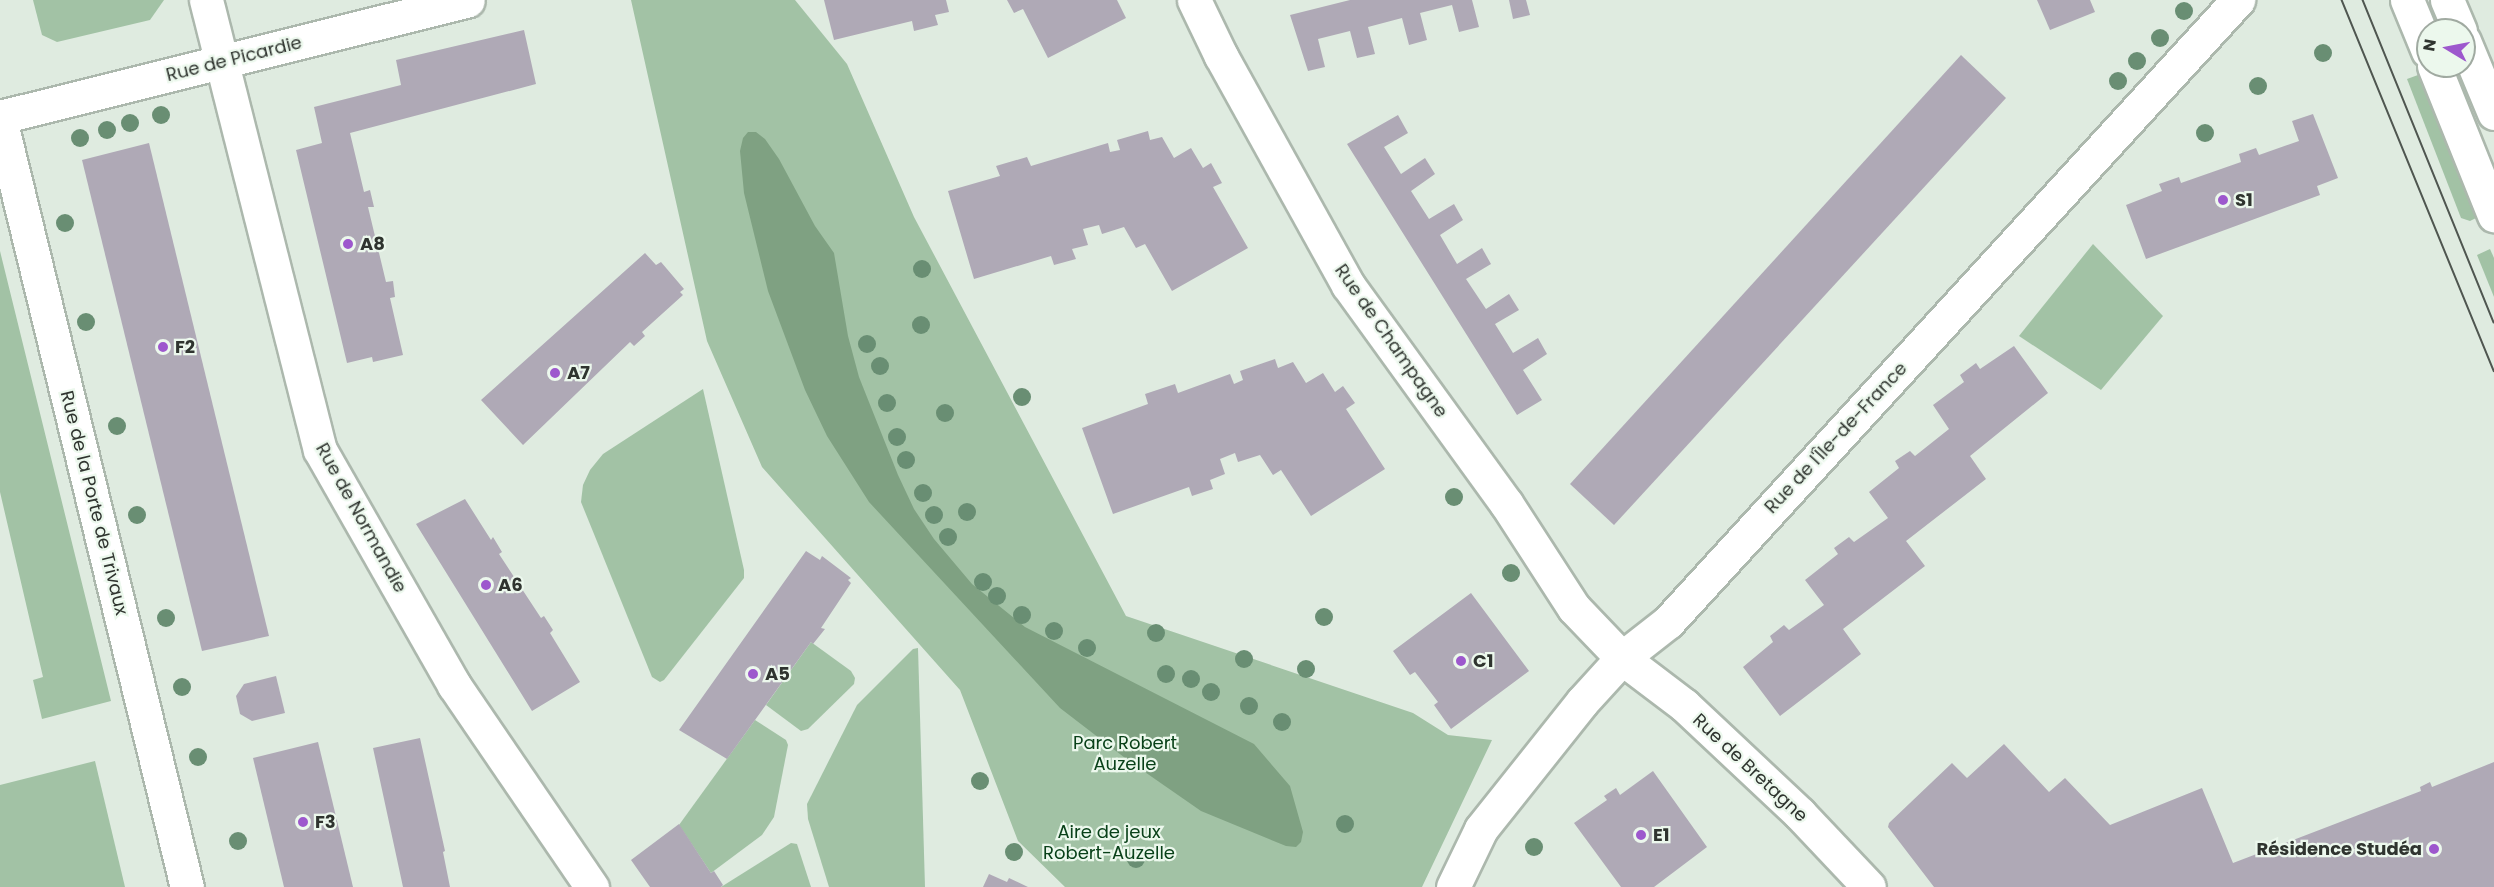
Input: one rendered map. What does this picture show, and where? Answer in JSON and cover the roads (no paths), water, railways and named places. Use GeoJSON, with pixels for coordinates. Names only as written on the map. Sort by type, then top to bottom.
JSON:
{"type":"FeatureCollection","features":[{"type":"Feature","properties":{"kind":"street","name":"Rue de Normandie"},"geometry":{"type":"LineString","coordinates":[[206,0],[320,450],[454,685],[592,887]]}},
{"type":"Feature","properties":{"kind":"street","name":"Rue de Picardie"},"geometry":{"type":"LineString","coordinates":[[0,118],[468,0]]}},
{"type":"Feature","properties":{"kind":"street","name":"Rue de Champagne"},"geometry":{"type":"LineString","coordinates":[[1194,0],[1221,56],[1348,285],[1506,503],[1574,608],[1622,658]]}},
{"type":"Feature","properties":{"kind":"street","name":"Rue de l'Île-de-France"},"geometry":{"type":"LineString","coordinates":[[1453,887],[1481,830],[1582,702],[1622,658],[1668,622],[2238,0]]}},
{"type":"Feature","properties":{"kind":"street"},"geometry":{"type":"LineString","coordinates":[[2408,0],[2416,20]]}},
{"type":"Feature","properties":{"kind":"street"},"geometry":{"type":"LineString","coordinates":[[2447,0],[2455,18]]}},
{"type":"Feature","properties":{"kind":"street"},"geometry":{"type":"LineString","coordinates":[[2476,70],[2494,113]]}},
{"type":"Feature","properties":{"kind":"street"},"geometry":{"type":"LineString","coordinates":[[2439,78],[2494,214]]}},
{"type":"Feature","properties":{"kind":"street","name":"Rue de la Porte de Trivaux"},"geometry":{"type":"LineString","coordinates":[[0,118],[186,887]]}},
{"type":"Feature","properties":{"kind":"street","name":"Rue de Bretagne"},"geometry":{"type":"LineString","coordinates":[[1622,658],[1700,720],[1800,814],[1869,887]]}},
{"type":"Feature","properties":{"kind":"tram line"},"geometry":{"type":"LineString","coordinates":[[2342,0],[2494,371]]}},
{"type":"Feature","properties":{"kind":"tram line"},"geometry":{"type":"LineString","coordinates":[[2363,0],[2494,322]]}},
{"type":"Feature","properties":{"kind":"place","name":"S1"},"geometry":{"type":"Point","coordinates":[2223,200]}},
{"type":"Feature","properties":{"kind":"place","name":"A8"},"geometry":{"type":"Point","coordinates":[348,244]}},
{"type":"Feature","properties":{"kind":"place","name":"F2"},"geometry":{"type":"Point","coordinates":[163,347]}},
{"type":"Feature","properties":{"kind":"place","name":"A7"},"geometry":{"type":"Point","coordinates":[555,373]}},
{"type":"Feature","properties":{"kind":"place","name":"A6"},"geometry":{"type":"Point","coordinates":[486,585]}},
{"type":"Feature","properties":{"kind":"place","name":"C1"},"geometry":{"type":"Point","coordinates":[1461,661]}},
{"type":"Feature","properties":{"kind":"place","name":"A5"},"geometry":{"type":"Point","coordinates":[753,674]}},
{"type":"Feature","properties":{"kind":"place","name":"F3"},"geometry":{"type":"Point","coordinates":[303,822]}},
{"type":"Feature","properties":{"kind":"place","name":"E1"},"geometry":{"type":"Point","coordinates":[1641,835]}},
{"type":"Feature","properties":{"kind":"place","name":"Résidence Studéa"},"geometry":{"type":"Point","coordinates":[2434,849]}},
{"type":"Feature","properties":{"kind":"park label","name":"Parc Robert Auzelle"},"geometry":{"type":"Point","coordinates":[1125,754]}},
{"type":"Feature","properties":{"kind":"park label","name":"Aire de jeux Robert-Auzelle"},"geometry":{"type":"Point","coordinates":[1109,843]}}]}
